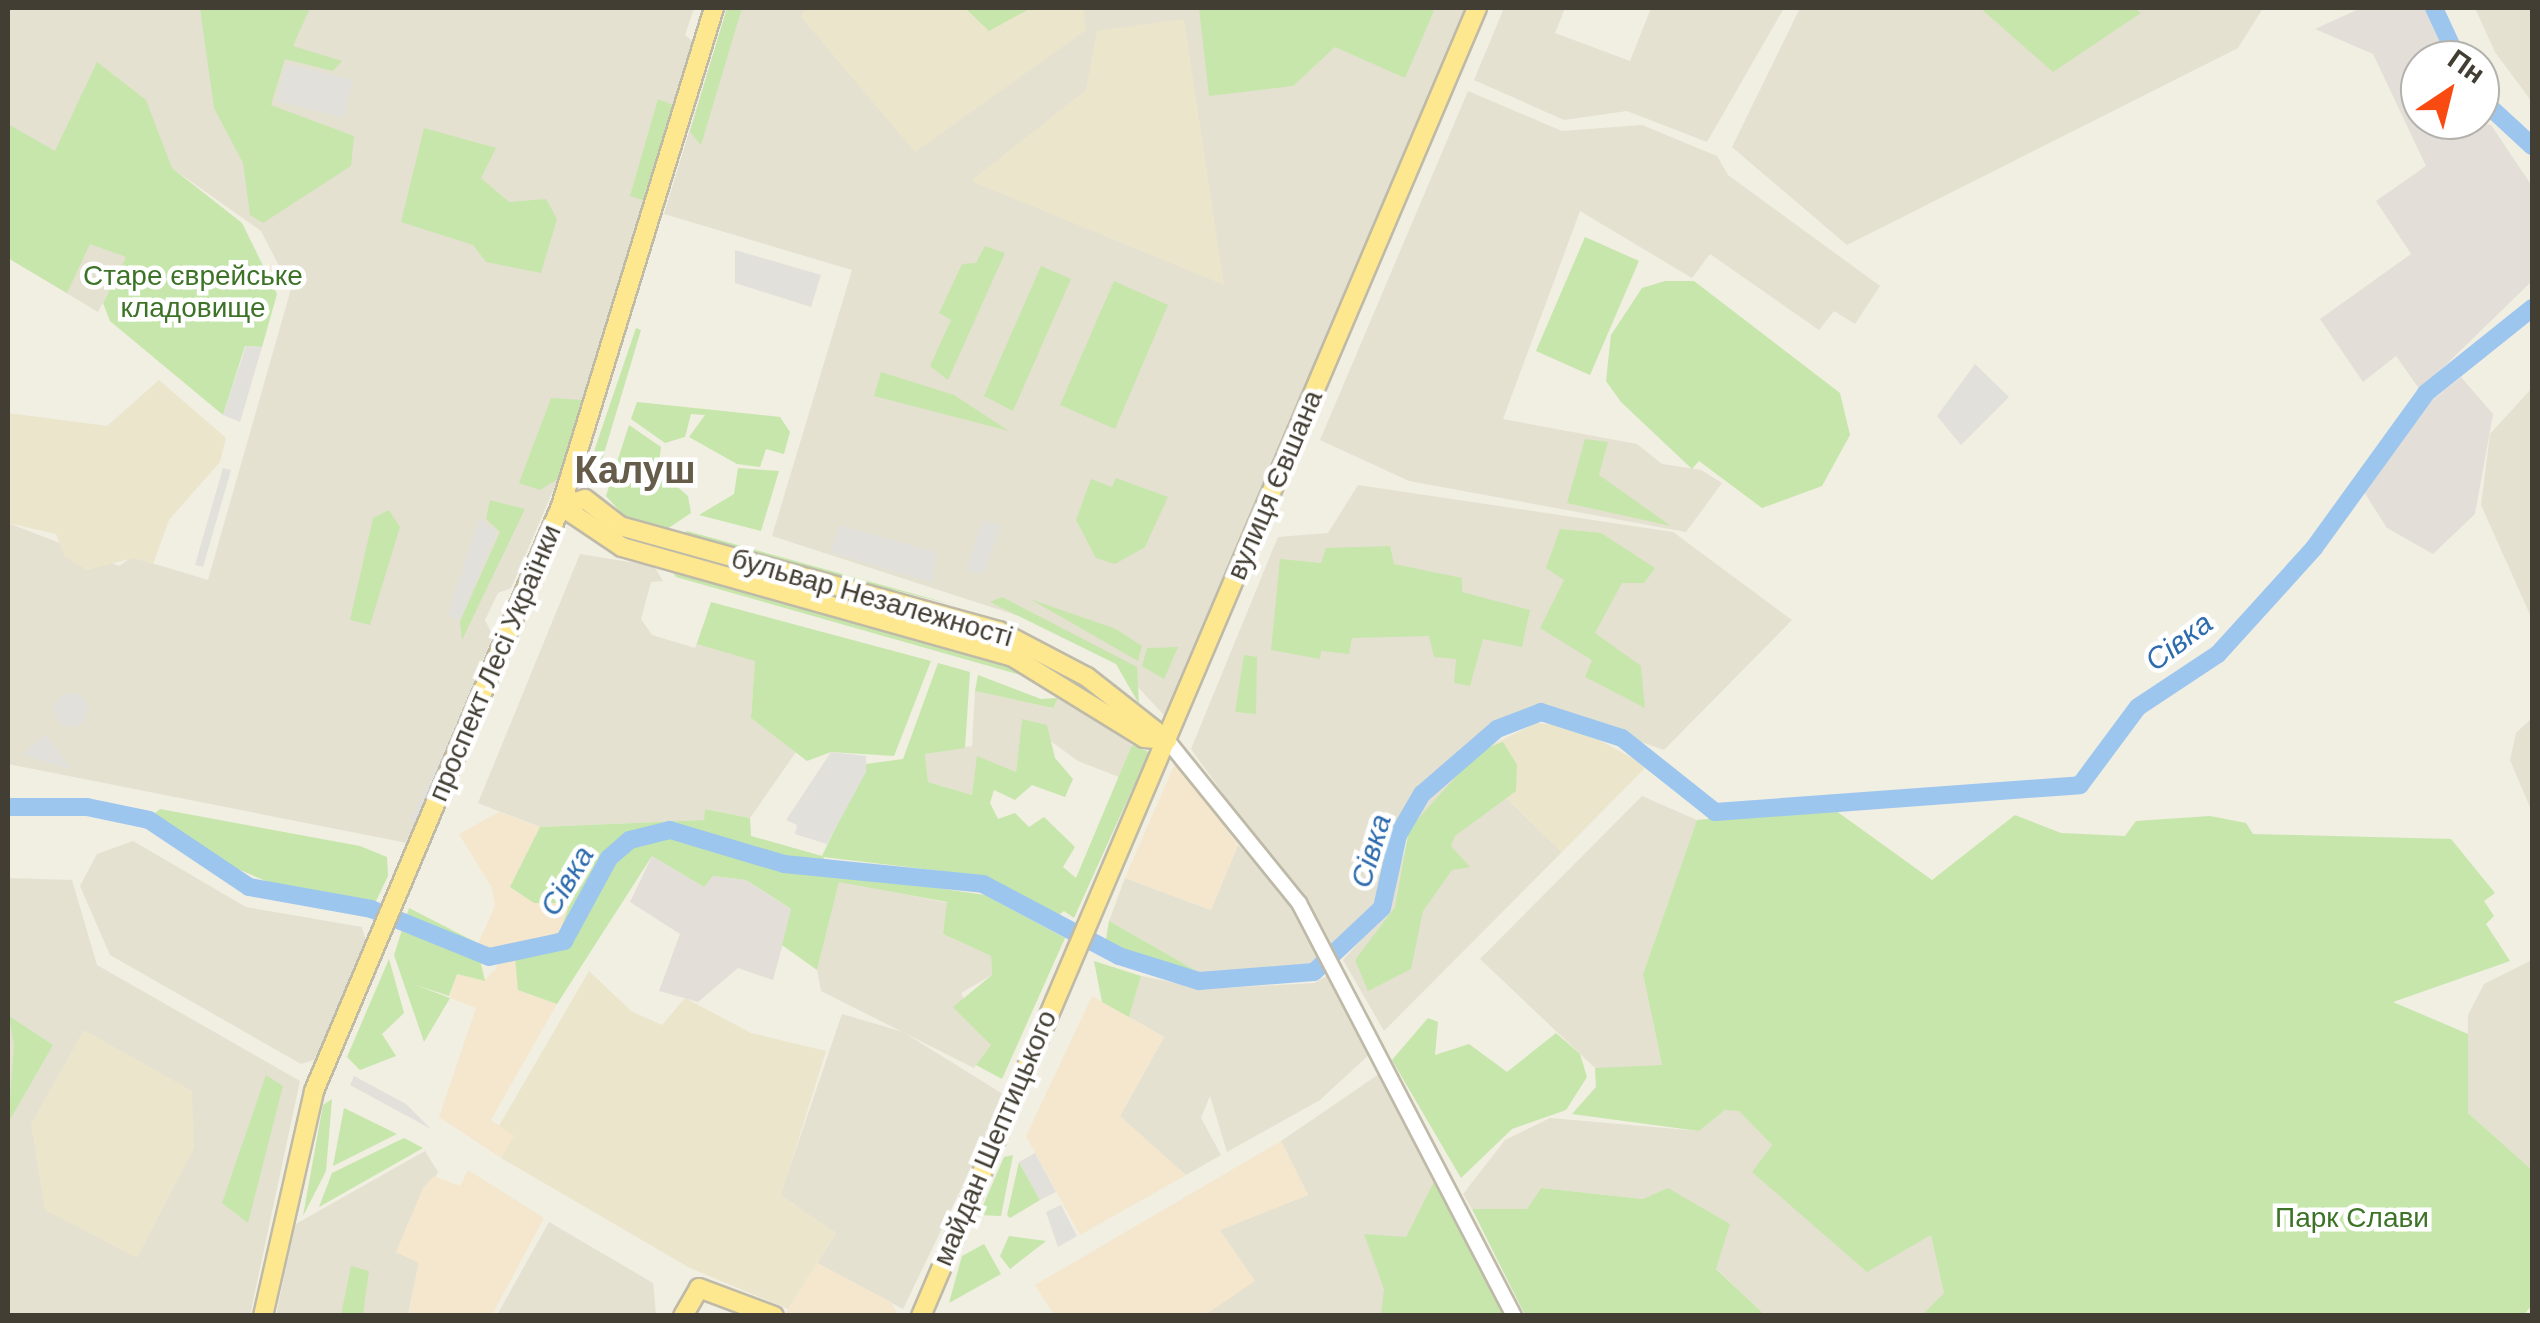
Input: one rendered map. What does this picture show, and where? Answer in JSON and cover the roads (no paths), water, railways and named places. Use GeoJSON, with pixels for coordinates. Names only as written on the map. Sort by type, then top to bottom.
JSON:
{"type":"FeatureCollection","features":[{"type":"Feature","properties":{"kind":"main road"},"geometry":{"type":"LineString","coordinates":[[575,507],[572,473],[714,8]]}},
{"type":"Feature","properties":{"kind":"main road","name":"вулиця Євшана"},"geometry":{"type":"LineString","coordinates":[[1070,961],[1477,8]]}},
{"type":"Feature","properties":{"kind":"main road","name":"бульвар Незалежності"},"geometry":{"type":"LineString","coordinates":[[575,507],[620,526],[1020,640],[1151,720],[1167,740]]}},
{"type":"Feature","properties":{"kind":"main road","name":"проспект Лесі Українки"},"geometry":{"type":"LineString","coordinates":[[263,1316],[319,1079],[550,533],[575,507]]}},
{"type":"Feature","properties":{"kind":"main road","name":"майдан Шептицького"},"geometry":{"type":"LineString","coordinates":[[921,1316],[1070,961]]}},
{"type":"Feature","properties":{"kind":"main road"},"geometry":{"type":"LineString","coordinates":[[683,1316],[699,1288],[774,1316]]}},
{"type":"Feature","properties":{"kind":"street"},"geometry":{"type":"LineString","coordinates":[[1167,740],[1300,903],[1514,1316]]}},
{"type":"Feature","properties":{"kind":"waterway","name":"Сівка"},"geometry":{"type":"LineString","coordinates":[[2434,8],[2449,40]]}},
{"type":"Feature","properties":{"kind":"waterway","name":"Сівка"},"geometry":{"type":"LineString","coordinates":[[2500,116],[2532,146]]}},
{"type":"Feature","properties":{"kind":"waterway","name":"Сівка"},"geometry":{"type":"LineString","coordinates":[[8,807],[87,807],[149,820],[249,887],[371,909],[489,957],[564,941],[609,858],[630,840],[670,830],[784,864],[983,884],[1119,956],[1199,981],[1314,972],[1382,908],[1398,835],[1422,794],[1497,729],[1541,712],[1622,738],[1715,812],[2080,785],[2138,707],[2218,654],[2314,548],[2426,393],[2532,308]]}},
{"type":"Feature","properties":{"kind":"district","name":"Калуш"},"geometry":{"type":"Point","coordinates":[635,471]}},
{"type":"Feature","properties":{"kind":"park label","name":"Старе єврейське кладовище"},"geometry":{"type":"Point","coordinates":[193,292]}},
{"type":"Feature","properties":{"kind":"park label","name":"Парк Слави"},"geometry":{"type":"Point","coordinates":[2352,1218]}}]}
